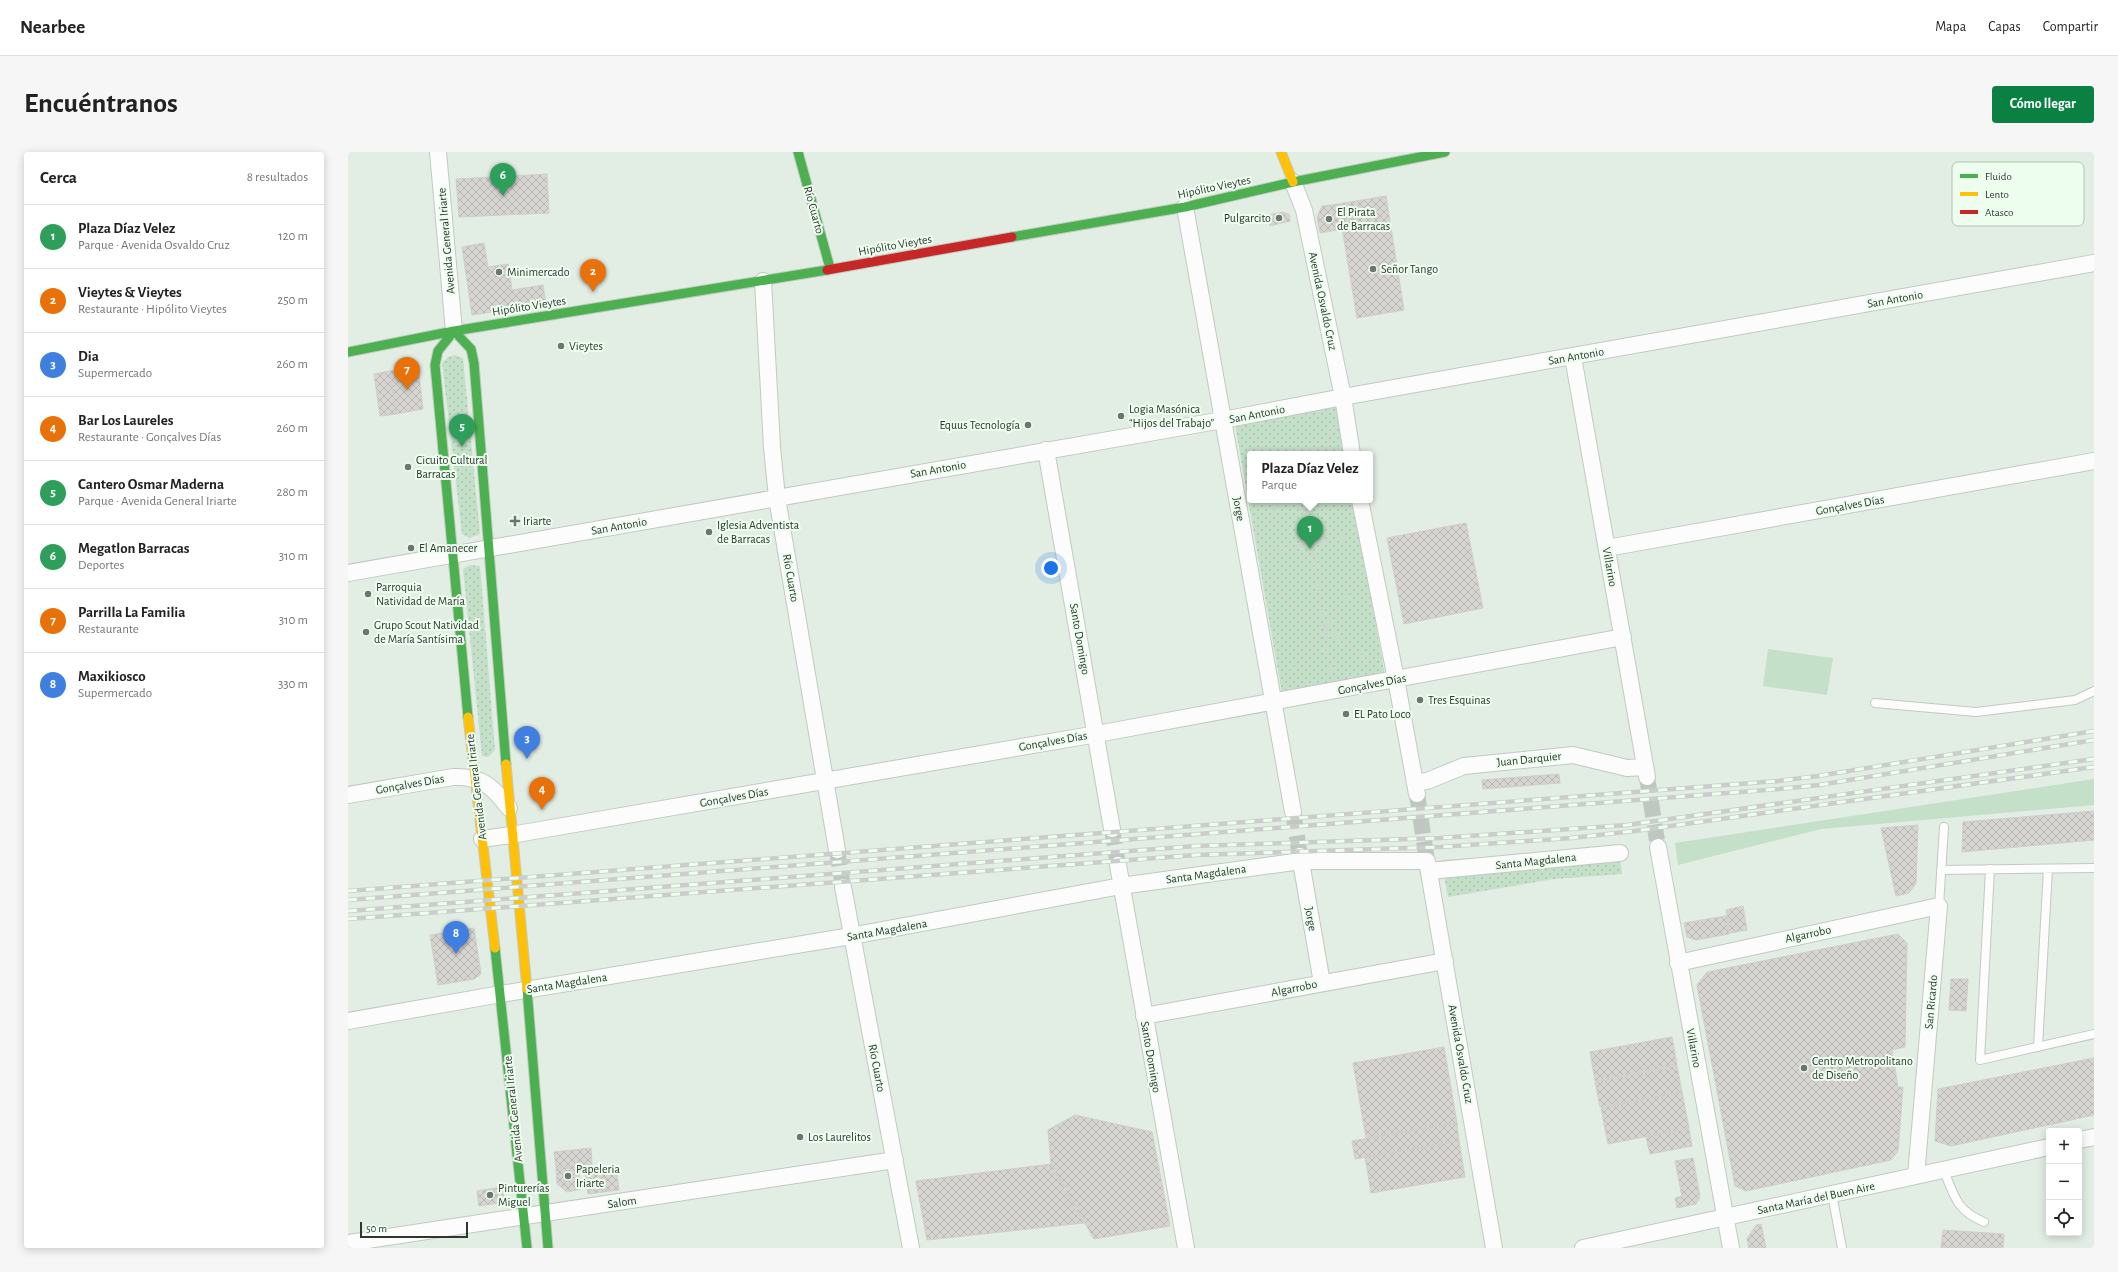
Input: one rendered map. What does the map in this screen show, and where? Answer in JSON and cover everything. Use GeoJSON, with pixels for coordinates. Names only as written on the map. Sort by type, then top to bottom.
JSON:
{"type":"FeatureCollection","features":[{"type":"Feature","properties":{"kind":"main road","name":"Río Cuarto"},"geometry":{"type":"LineString","coordinates":[[798,152],[830,268]]}},
{"type":"Feature","properties":{"kind":"main road","name":"Avenida Osvaldo Cruz"},"geometry":{"type":"LineString","coordinates":[[1281,152],[1299,178]]}},
{"type":"Feature","properties":{"kind":"main road","name":"Hipólito Vieytes"},"geometry":{"type":"LineString","coordinates":[[348,352],[454,331],[763,281],[830,268],[1185,207],[1299,178],[1445,152]]}},
{"type":"Feature","properties":{"kind":"main road","name":"Avenida General Iriarte"},"geometry":{"type":"LineString","coordinates":[[527,1248],[500,994],[474,778],[435,365],[438,351],[454,331],[471,349],[474,363],[509,808],[527,989],[548,1248]]}},
{"type":"Feature","properties":{"kind":"street","name":"Avenida General Iriarte"},"geometry":{"type":"LineString","coordinates":[[438,152],[454,331]]}},
{"type":"Feature","properties":{"kind":"street","name":"Avenida Osvaldo Cruz"},"geometry":{"type":"LineString","coordinates":[[1299,178],[1304,210],[1343,397],[1352,451]]}},
{"type":"Feature","properties":{"kind":"street","name":"Jorge"},"geometry":{"type":"LineString","coordinates":[[1185,207],[1292,812]]}},
{"type":"Feature","properties":{"kind":"street","name":"San Antonio"},"geometry":{"type":"LineString","coordinates":[[348,573],[1223,420],[1343,397],[2094,263]]}},
{"type":"Feature","properties":{"kind":"street","name":"Río Cuarto"},"geometry":{"type":"LineString","coordinates":[[763,281],[772,447],[777,498],[837,850]]}},
{"type":"Feature","properties":{"kind":"street","name":"Villarino"},"geometry":{"type":"LineString","coordinates":[[1573,357],[1646,772]]}},
{"type":"Feature","properties":{"kind":"street","name":"Santo Domingo"},"geometry":{"type":"LineString","coordinates":[[1046,450],[1097,734],[1112,829]]}},
{"type":"Feature","properties":{"kind":"street","name":"Gonçalves Días"},"geometry":{"type":"LineString","coordinates":[[1607,548],[2094,461]]}},
{"type":"Feature","properties":{"kind":"street"},"geometry":{"type":"LineString","coordinates":[[1361,503],[1371,563],[1396,679]]}},
{"type":"Feature","properties":{"kind":"street","name":"Gonçalves Días"},"geometry":{"type":"LineString","coordinates":[[482,839],[512,836],[1097,734],[1623,637]]}},
{"type":"Feature","properties":{"kind":"street","name":"Juan Darquier"},"geometry":{"type":"LineString","coordinates":[[1396,679],[1416,788],[1427,781],[1464,766],[1573,755],[1646,772]]}},
{"type":"Feature","properties":{"kind":"street","name":"Gonçalves Días"},"geometry":{"type":"LineString","coordinates":[[348,795],[453,777],[474,778],[488,785],[497,792],[509,808]]}},
{"type":"Feature","properties":{"kind":"street","name":"Villarino"},"geometry":{"type":"LineString","coordinates":[[1658,847],[1731,1248]]}},
{"type":"Feature","properties":{"kind":"street","name":"Santa Magdalena"},"geometry":{"type":"LineString","coordinates":[[348,1021],[527,989],[851,936],[1122,886],[1300,858],[1428,866],[1620,853]]}},
{"type":"Feature","properties":{"kind":"street","name":"Jorge"},"geometry":{"type":"LineString","coordinates":[[1300,858],[1322,983]]}},
{"type":"Feature","properties":{"kind":"street","name":"Santo Domingo"},"geometry":{"type":"LineString","coordinates":[[1118,866],[1186,1248]]}},
{"type":"Feature","properties":{"kind":"street","name":"Avenida Osvaldo Cruz"},"geometry":{"type":"LineString","coordinates":[[1428,866],[1494,1248]]}},
{"type":"Feature","properties":{"kind":"street","name":"Río Cuarto"},"geometry":{"type":"LineString","coordinates":[[843,887],[851,936],[911,1248]]}},
{"type":"Feature","properties":{"kind":"street","name":"Algarrobo"},"geometry":{"type":"LineString","coordinates":[[1678,963],[1939,906]]}},
{"type":"Feature","properties":{"kind":"street","name":"San Ricardo"},"geometry":{"type":"LineString","coordinates":[[1916,1176],[1939,906]]}},
{"type":"Feature","properties":{"kind":"street","name":"Algarrobo"},"geometry":{"type":"LineString","coordinates":[[1144,1016],[1445,961]]}},
{"type":"Feature","properties":{"kind":"street"},"geometry":{"type":"LineString","coordinates":[[2082,1139],[2094,1137]]}},
{"type":"Feature","properties":{"kind":"street","name":"Santa María del Buen Aire"},"geometry":{"type":"LineString","coordinates":[[1583,1248],[2046,1148]]}},
{"type":"Feature","properties":{"kind":"street","name":"Salom"},"geometry":{"type":"LineString","coordinates":[[348,1243],[895,1160]]}},
{"type":"Feature","properties":{"kind":"lane"},"geometry":{"type":"LineString","coordinates":[[1875,703],[1976,712],[2075,700],[2094,690]]}},
{"type":"Feature","properties":{"kind":"lane","name":"San Ricardo"},"geometry":{"type":"LineString","coordinates":[[1939,906],[1944,827]]}},
{"type":"Feature","properties":{"kind":"lane"},"geometry":{"type":"LineString","coordinates":[[1941,870],[2094,868]]}},
{"type":"Feature","properties":{"kind":"lane"},"geometry":{"type":"LineString","coordinates":[[1990,869],[1980,1060],[2094,1034]]}},
{"type":"Feature","properties":{"kind":"lane"},"geometry":{"type":"LineString","coordinates":[[2038,1047],[2048,869]]}},
{"type":"Feature","properties":{"kind":"lane"},"geometry":{"type":"LineString","coordinates":[[1944,1171],[1959,1206],[1969,1216],[1984,1222]]}},
{"type":"Feature","properties":{"kind":"lane"},"geometry":{"type":"LineString","coordinates":[[1832,1194],[1842,1248]]}},
{"type":"Feature","properties":{"kind":"path"},"geometry":{"type":"LineString","coordinates":[[1244,429],[1265,451]]}},
{"type":"Feature","properties":{"kind":"path"},"geometry":{"type":"LineString","coordinates":[[1297,451],[1327,446],[1328,451]]}},
{"type":"Feature","properties":{"kind":"path"},"geometry":{"type":"LineString","coordinates":[[1246,551],[1256,545],[1277,506],[1276,503]]}},
{"type":"Feature","properties":{"kind":"path"},"geometry":{"type":"LineString","coordinates":[[1277,506],[1295,503]]}},
{"type":"Feature","properties":{"kind":"path"},"geometry":{"type":"LineString","coordinates":[[1307,503],[1333,691]]}},
{"type":"Feature","properties":{"kind":"path"},"geometry":{"type":"LineString","coordinates":[[1246,551],[1313,544],[1366,534]]}},
{"type":"Feature","properties":{"kind":"path"},"geometry":{"type":"LineString","coordinates":[[1273,702],[1280,684],[1325,629],[1365,566],[1371,563]]}},
{"type":"Feature","properties":{"kind":"path"},"geometry":{"type":"LineString","coordinates":[[1251,578],[1262,579],[1325,629],[1383,667],[1396,679]]}},
{"type":"Feature","properties":{"kind":"green space"},"geometry":{"type":"Polygon","coordinates":[[[455,355],[463,358],[480,534],[469,538],[462,534],[442,363],[448,357],[455,355]]]}},
{"type":"Feature","properties":{"kind":"green space"},"geometry":{"type":"Polygon","coordinates":[[[1336,401],[1345,451],[1247,451],[1247,493],[1234,419],[1336,401]]]}},
{"type":"Feature","properties":{"kind":"green space"},"geometry":{"type":"Polygon","coordinates":[[[1249,503],[1355,503],[1385,676],[1282,694],[1249,503]]]}},
{"type":"Feature","properties":{"kind":"green space"},"geometry":{"type":"Polygon","coordinates":[[[470,565],[480,566],[495,750],[488,757],[482,756],[463,569],[470,565]]]}},
{"type":"Feature","properties":{"kind":"green space"},"geometry":{"type":"Polygon","coordinates":[[[1768,649],[1833,658],[1827,695],[1763,686],[1768,649]]]}},
{"type":"Feature","properties":{"kind":"green space"},"geometry":{"type":"Polygon","coordinates":[[[2094,779],[2094,805],[1821,829],[1678,865],[1675,843],[2094,779]]]}},
{"type":"Feature","properties":{"kind":"green space"},"geometry":{"type":"Polygon","coordinates":[[[1619,850],[1622,874],[1554,879],[1448,897],[1441,860],[1619,850]]]}},
{"type":"Feature","properties":{"kind":"building"},"geometry":{"type":"Polygon","coordinates":[[[547,174],[549,213],[459,217],[456,179],[547,174]]]}},
{"type":"Feature","properties":{"kind":"building","name":"Señor Tango"},"geometry":{"type":"Polygon","coordinates":[[[1386,196],[1404,310],[1357,318],[1338,204],[1386,196]]]}},
{"type":"Feature","properties":{"kind":"building"},"geometry":{"type":"Polygon","coordinates":[[[1338,204],[1343,229],[1320,233],[1317,217],[1322,206],[1338,204]]]}},
{"type":"Feature","properties":{"kind":"building","name":"Pulgarcito"},"geometry":{"type":"Polygon","coordinates":[[[1282,212],[1289,214],[1290,221],[1270,226],[1268,215],[1282,212]]]}},
{"type":"Feature","properties":{"kind":"building"},"geometry":{"type":"Polygon","coordinates":[[[484,243],[490,279],[510,276],[512,290],[543,285],[546,304],[472,315],[462,247],[484,243]]]}},
{"type":"Feature","properties":{"kind":"building","name":"Minimercado"},"geometry":{"type":"Polygon","coordinates":[[[508,264],[510,276],[490,279],[488,267],[508,264]]]}},
{"type":"Feature","properties":{"kind":"building"},"geometry":{"type":"Polygon","coordinates":[[[418,366],[423,409],[396,414],[390,371],[418,366]]]}},
{"type":"Feature","properties":{"kind":"building"},"geometry":{"type":"Polygon","coordinates":[[[390,371],[396,414],[380,416],[374,374],[390,371]]]}},
{"type":"Feature","properties":{"kind":"building"},"geometry":{"type":"Polygon","coordinates":[[[1466,523],[1483,608],[1404,624],[1387,538],[1466,523]]]}},
{"type":"Feature","properties":{"kind":"building"},"geometry":{"type":"Polygon","coordinates":[[[1559,774],[1560,783],[1483,789],[1482,780],[1559,774]]]}},
{"type":"Feature","properties":{"kind":"building"},"geometry":{"type":"Polygon","coordinates":[[[2094,811],[2094,840],[1962,852],[1963,822],[2094,811]]]}},
{"type":"Feature","properties":{"kind":"building"},"geometry":{"type":"Polygon","coordinates":[[[1918,825],[1916,883],[1909,893],[1896,896],[1881,828],[1918,825]]]}},
{"type":"Feature","properties":{"kind":"building"},"geometry":{"type":"Polygon","coordinates":[[[1743,906],[1747,930],[1730,933],[1726,910],[1743,906]]]}},
{"type":"Feature","properties":{"kind":"building"},"geometry":{"type":"Polygon","coordinates":[[[1726,916],[1729,934],[1696,940],[1687,937],[1684,923],[1726,916]]]}},
{"type":"Feature","properties":{"kind":"building"},"geometry":{"type":"Polygon","coordinates":[[[474,928],[481,974],[474,979],[438,985],[430,935],[474,928]]]}},
{"type":"Feature","properties":{"kind":"building","name":"Centro Metropolitano de Diseño"},"geometry":{"type":"Polygon","coordinates":[[[1898,934],[1907,943],[1905,1047],[1892,1050],[1898,1087],[1903,1087],[1898,1151],[1891,1160],[1746,1191],[1735,1186],[1697,985],[1707,972],[1898,934]]]}},
{"type":"Feature","properties":{"kind":"building"},"geometry":{"type":"Polygon","coordinates":[[[1951,979],[1968,979],[1966,1011],[1949,1010],[1951,979]]]}},
{"type":"Feature","properties":{"kind":"building"},"geometry":{"type":"Polygon","coordinates":[[[1672,1037],[1677,1065],[1595,1081],[1590,1052],[1672,1037]]]}},
{"type":"Feature","properties":{"kind":"building"},"geometry":{"type":"Polygon","coordinates":[[[1444,1047],[1457,1123],[1366,1138],[1353,1063],[1444,1047]]]}},
{"type":"Feature","properties":{"kind":"building"},"geometry":{"type":"Polygon","coordinates":[[[2094,1058],[2094,1115],[1951,1146],[1935,1141],[1938,1089],[2094,1058]]]}},
{"type":"Feature","properties":{"kind":"building"},"geometry":{"type":"Polygon","coordinates":[[[1677,1066],[1682,1092],[1600,1107],[1595,1082],[1677,1066]]]}},
{"type":"Feature","properties":{"kind":"building"},"geometry":{"type":"Polygon","coordinates":[[[1682,1092],[1689,1128],[1608,1144],[1601,1108],[1682,1092]]]}},
{"type":"Feature","properties":{"kind":"building"},"geometry":{"type":"Polygon","coordinates":[[[1075,1115],[1152,1132],[1170,1226],[1094,1239],[1051,1164],[1048,1130],[1075,1115]]]}},
{"type":"Feature","properties":{"kind":"building"},"geometry":{"type":"Polygon","coordinates":[[[1457,1123],[1459,1141],[1355,1159],[1352,1141],[1457,1123]]]}},
{"type":"Feature","properties":{"kind":"building"},"geometry":{"type":"Polygon","coordinates":[[[1689,1129],[1692,1146],[1650,1154],[1646,1137],[1689,1129]]]}},
{"type":"Feature","properties":{"kind":"building"},"geometry":{"type":"Polygon","coordinates":[[[1459,1141],[1465,1177],[1371,1193],[1365,1157],[1459,1141]]]}},
{"type":"Feature","properties":{"kind":"building"},"geometry":{"type":"Polygon","coordinates":[[[591,1148],[592,1164],[556,1168],[554,1152],[591,1148]]]}},
{"type":"Feature","properties":{"kind":"building"},"geometry":{"type":"Polygon","coordinates":[[[1693,1158],[1700,1197],[1696,1204],[1677,1208],[1675,1198],[1682,1196],[1675,1161],[1693,1158]]]}},
{"type":"Feature","properties":{"kind":"building"},"geometry":{"type":"Polygon","coordinates":[[[1051,1164],[1084,1223],[927,1240],[916,1181],[1051,1164]]]}},
{"type":"Feature","properties":{"kind":"building","name":"Papeleria Iriarte"},"geometry":{"type":"Polygon","coordinates":[[[578,1165],[581,1189],[567,1192],[557,1184],[556,1168],[578,1165]]]}},
{"type":"Feature","properties":{"kind":"building"},"geometry":{"type":"Polygon","coordinates":[[[616,1168],[619,1190],[588,1194],[585,1172],[616,1168]]]}},
{"type":"Feature","properties":{"kind":"building","name":"Pinturerías Miguel"},"geometry":{"type":"Polygon","coordinates":[[[502,1187],[504,1199],[500,1203],[479,1206],[477,1191],[502,1187]]]}},
{"type":"Feature","properties":{"kind":"building"},"geometry":{"type":"Polygon","coordinates":[[[1761,1224],[1766,1248],[1749,1248],[1747,1239],[1756,1225],[1761,1224]]]}},
{"type":"Feature","properties":{"kind":"building"},"geometry":{"type":"Polygon","coordinates":[[[1943,1230],[2004,1234],[2003,1248],[1941,1248],[1943,1230]]]}},
{"type":"Feature","properties":{"kind":"tunnel"},"geometry":{"type":"LineString","coordinates":[[1647,777],[1658,847]]}},
{"type":"Feature","properties":{"kind":"tunnel"},"geometry":{"type":"LineString","coordinates":[[1417,794],[1427,861]]}},
{"type":"Feature","properties":{"kind":"tunnel"},"geometry":{"type":"LineString","coordinates":[[1293,812],[1300,856]]}},
{"type":"Feature","properties":{"kind":"tunnel"},"geometry":{"type":"LineString","coordinates":[[1112,829],[1118,865]]}},
{"type":"Feature","properties":{"kind":"tunnel"},"geometry":{"type":"LineString","coordinates":[[837,850],[843,887]]}},
{"type":"Feature","properties":{"kind":"railway"},"geometry":{"type":"LineString","coordinates":[[348,891],[1778,781],[1818,776],[2094,731]]}},
{"type":"Feature","properties":{"kind":"railway"},"geometry":{"type":"LineString","coordinates":[[348,900],[1779,789],[1819,785],[2094,740]]}},
{"type":"Feature","properties":{"kind":"railway"},"geometry":{"type":"LineString","coordinates":[[348,911],[1195,846],[1440,838],[1627,825],[2094,759]]}},
{"type":"Feature","properties":{"kind":"railway"},"geometry":{"type":"LineString","coordinates":[[348,919],[1196,855],[1440,847],[1571,838],[1635,831],[2094,767]]}},
{"type":"Feature","properties":{"kind":"traffic: fast"},"geometry":{"type":"LineString","coordinates":[[798,152],[830,268]]}},
{"type":"Feature","properties":{"kind":"traffic: fast"},"geometry":{"type":"LineString","coordinates":[[1012,237],[1185,207],[1293,182],[1445,152]]}},
{"type":"Feature","properties":{"kind":"traffic: fast"},"geometry":{"type":"LineString","coordinates":[[348,352],[454,331],[827,270]]}},
{"type":"Feature","properties":{"kind":"traffic: fast"},"geometry":{"type":"LineString","coordinates":[[454,331],[438,351],[435,365],[468,717]]}},
{"type":"Feature","properties":{"kind":"traffic: fast"},"geometry":{"type":"LineString","coordinates":[[454,331],[471,349],[474,363],[506,764]]}},
{"type":"Feature","properties":{"kind":"traffic: fast"},"geometry":{"type":"LineString","coordinates":[[495,948],[527,1248]]}},
{"type":"Feature","properties":{"kind":"traffic: fast"},"geometry":{"type":"LineString","coordinates":[[527,989],[548,1248]]}},
{"type":"Feature","properties":{"kind":"traffic: slow"},"geometry":{"type":"LineString","coordinates":[[1281,152],[1293,182]]}},
{"type":"Feature","properties":{"kind":"traffic: slow"},"geometry":{"type":"LineString","coordinates":[[468,717],[495,948]]}},
{"type":"Feature","properties":{"kind":"traffic: slow"},"geometry":{"type":"LineString","coordinates":[[506,764],[527,989]]}},
{"type":"Feature","properties":{"kind":"traffic: jam"},"geometry":{"type":"LineString","coordinates":[[827,270],[1012,237]]}},
{"type":"Feature","properties":{"kind":"place","name":"Megatlon Barracas"},"geometry":{"type":"Point","coordinates":[503,196]}},
{"type":"Feature","properties":{"kind":"place","name":"Pulgarcito"},"geometry":{"type":"Point","coordinates":[1279,218]}},
{"type":"Feature","properties":{"kind":"place","name":"El Pirata de Barracas"},"geometry":{"type":"Point","coordinates":[1329,219]}},
{"type":"Feature","properties":{"kind":"place","name":"Señor Tango"},"geometry":{"type":"Point","coordinates":[1373,269]}},
{"type":"Feature","properties":{"kind":"place","name":"Minimercado"},"geometry":{"type":"Point","coordinates":[499,272]}},
{"type":"Feature","properties":{"kind":"place","name":"Vieytes & Vieytes"},"geometry":{"type":"Point","coordinates":[593,292]}},
{"type":"Feature","properties":{"kind":"place","name":"Vieytes"},"geometry":{"type":"Point","coordinates":[561,346]}},
{"type":"Feature","properties":{"kind":"place","name":"Parrilla La Familia"},"geometry":{"type":"Point","coordinates":[407,390]}},
{"type":"Feature","properties":{"kind":"place","name":"Logia Masónica “Hijos del Trabajo”"},"geometry":{"type":"Point","coordinates":[1121,416]}},
{"type":"Feature","properties":{"kind":"place","name":"Equus Tecnología"},"geometry":{"type":"Point","coordinates":[1028,425]}},
{"type":"Feature","properties":{"kind":"place","name":"Cantero Osmar Maderna"},"geometry":{"type":"Point","coordinates":[462,447]}},
{"type":"Feature","properties":{"kind":"place","name":"Cicuito Cultural Barracas"},"geometry":{"type":"Point","coordinates":[408,467]}},
{"type":"Feature","properties":{"kind":"place","name":"Iriarte"},"geometry":{"type":"Point","coordinates":[515,521]}},
{"type":"Feature","properties":{"kind":"place","name":"Iglesia Adventista de Barracas"},"geometry":{"type":"Point","coordinates":[709,532]}},
{"type":"Feature","properties":{"kind":"place","name":"El Amanecer"},"geometry":{"type":"Point","coordinates":[411,548]}},
{"type":"Feature","properties":{"kind":"place","name":"Plaza Díaz Velez"},"geometry":{"type":"Point","coordinates":[1310,549]}},
{"type":"Feature","properties":{"kind":"place","name":"Parroquia Natividad de María"},"geometry":{"type":"Point","coordinates":[368,594]}},
{"type":"Feature","properties":{"kind":"place","name":"Grupo Scout Natividad de María Santísima"},"geometry":{"type":"Point","coordinates":[366,632]}},
{"type":"Feature","properties":{"kind":"place","name":"Tres Esquinas"},"geometry":{"type":"Point","coordinates":[1420,700]}},
{"type":"Feature","properties":{"kind":"place","name":"EL Pato Loco"},"geometry":{"type":"Point","coordinates":[1346,714]}},
{"type":"Feature","properties":{"kind":"place","name":"Dia"},"geometry":{"type":"Point","coordinates":[527,759]}},
{"type":"Feature","properties":{"kind":"place","name":"Bar Los Laureles"},"geometry":{"type":"Point","coordinates":[542,810]}},
{"type":"Feature","properties":{"kind":"place","name":"Maxikiosco"},"geometry":{"type":"Point","coordinates":[456,954]}},
{"type":"Feature","properties":{"kind":"place","name":"Centro Metropolitano de Diseño"},"geometry":{"type":"Point","coordinates":[1804,1068]}},
{"type":"Feature","properties":{"kind":"place","name":"Los Laurelitos"},"geometry":{"type":"Point","coordinates":[800,1137]}},
{"type":"Feature","properties":{"kind":"place","name":"Papeleria Iriarte"},"geometry":{"type":"Point","coordinates":[568,1176]}},
{"type":"Feature","properties":{"kind":"place","name":"Pinturerías Miguel"},"geometry":{"type":"Point","coordinates":[490,1195]}}]}
